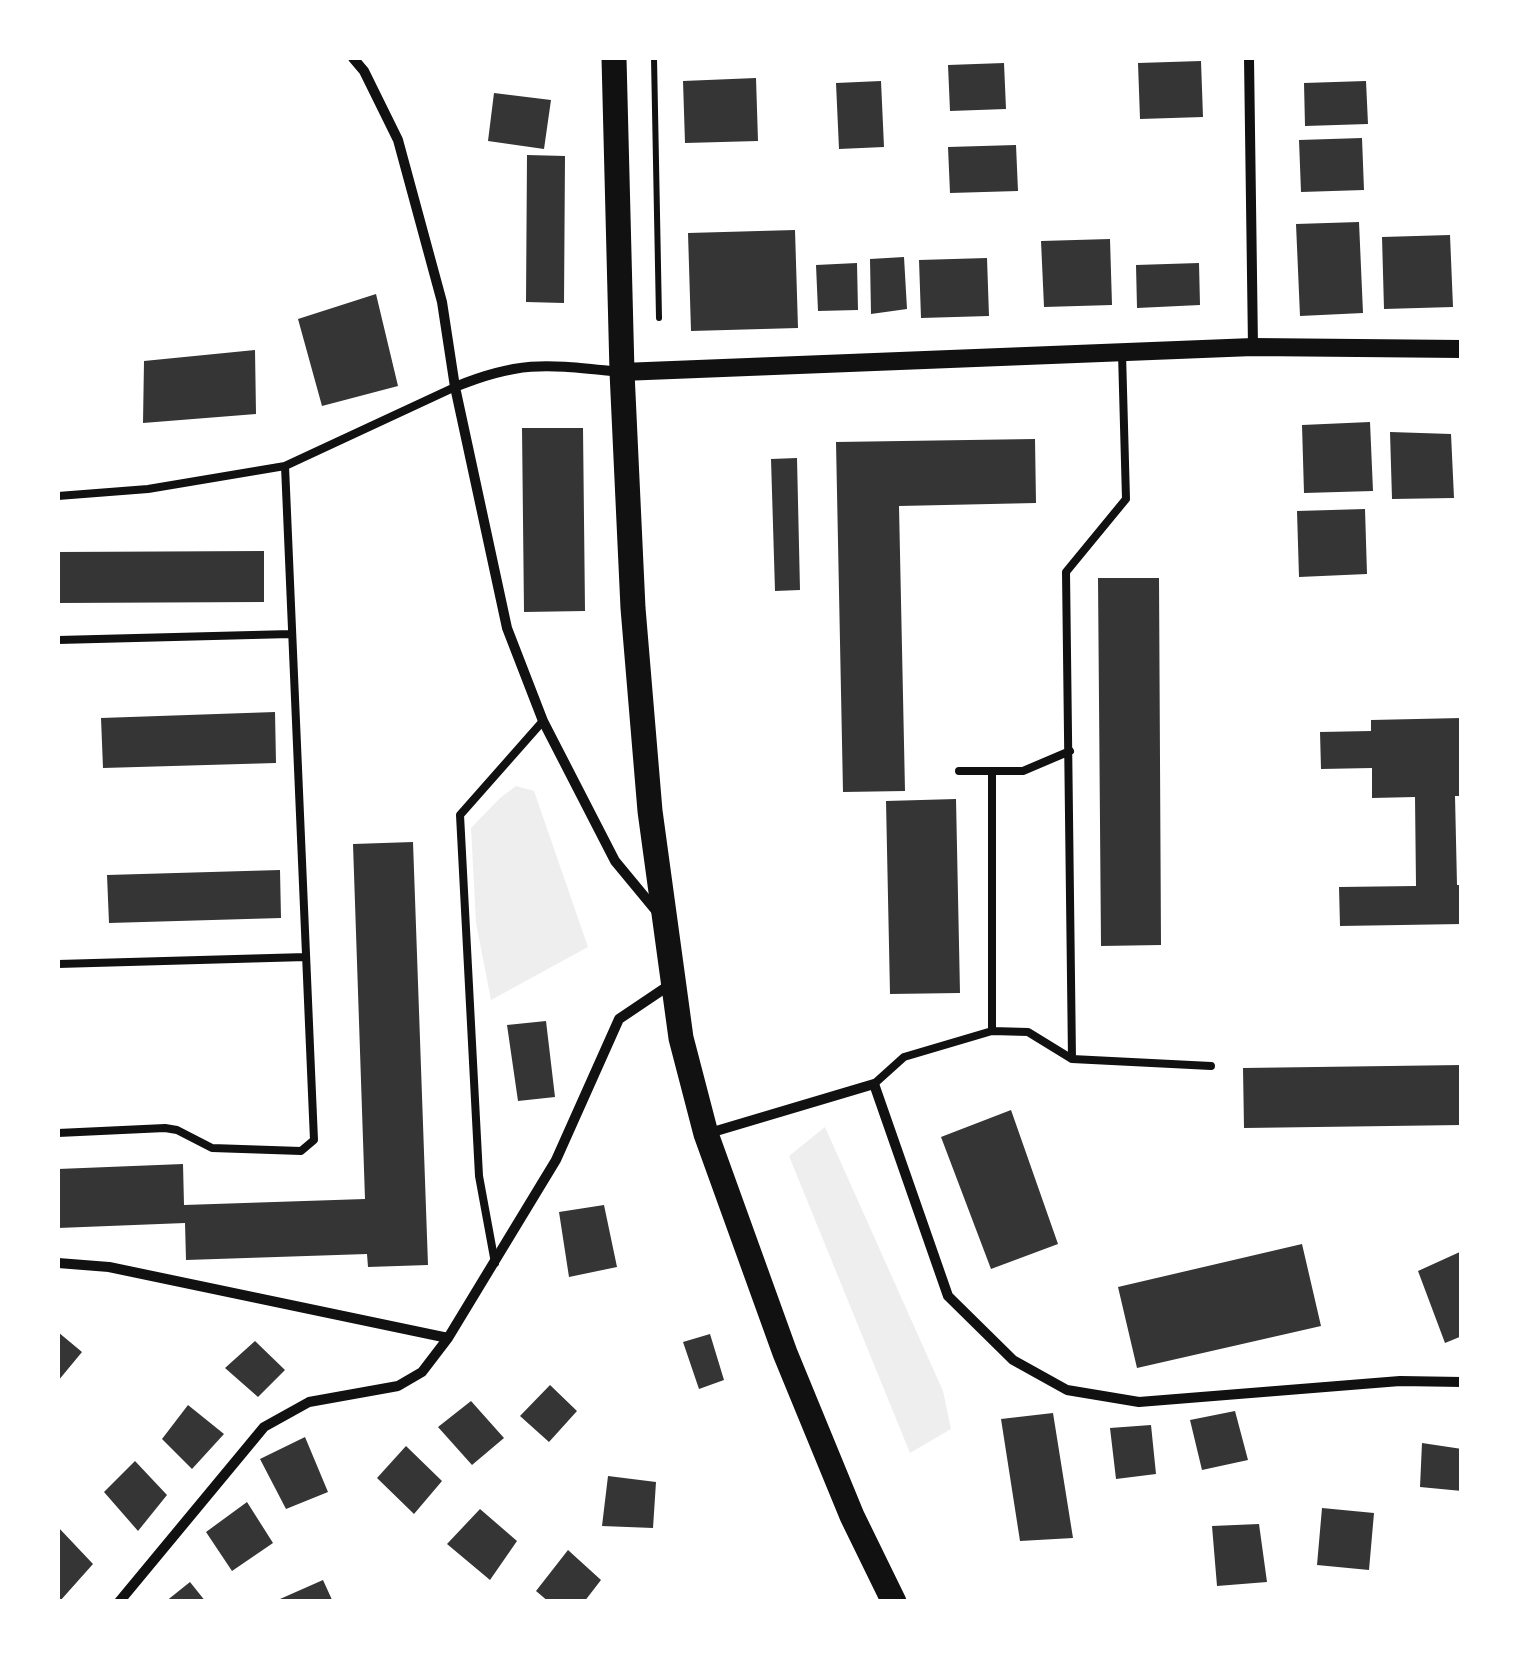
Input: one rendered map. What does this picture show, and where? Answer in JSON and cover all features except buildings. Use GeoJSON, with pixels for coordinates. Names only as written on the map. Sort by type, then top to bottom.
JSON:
{"type":"FeatureCollection","features":[{"type":"Feature","properties":{"kind":"main road"},"geometry":{"type":"LineString","coordinates":[[614,58],[633,608],[662,917],[682,1038],[706,1134],[785,1353],[852,1516],[894,1602]]}},
{"type":"Feature","properties":{"kind":"street"},"geometry":{"type":"LineString","coordinates":[[353,58],[398,140],[442,302],[454,387],[507,628],[543,721],[615,862],[662,917]]}},
{"type":"Feature","properties":{"kind":"street"},"geometry":{"type":"LineString","coordinates":[[1250,58],[1253,346]]}},
{"type":"Feature","properties":{"kind":"street"},"geometry":{"type":"LineString","coordinates":[[454,387],[496,370],[534,364],[622,372],[1253,346],[1462,349]]}},
{"type":"Feature","properties":{"kind":"street"},"geometry":{"type":"LineString","coordinates":[[119,1602],[264,1427],[309,1402],[398,1386],[422,1372],[448,1338],[556,1160],[620,1018],[674,982]]}},
{"type":"Feature","properties":{"kind":"street"},"geometry":{"type":"LineString","coordinates":[[706,1134],[874,1084],[948,1296],[1013,1360],[1067,1390],[1140,1402],[1400,1381],[1462,1382]]}},
{"type":"Feature","properties":{"kind":"street"},"geometry":{"type":"LineString","coordinates":[[58,1263],[110,1267],[448,1338]]}},
{"type":"Feature","properties":{"kind":"lane"},"geometry":{"type":"LineString","coordinates":[[1072,1059],[1066,572],[1126,499],[1122,353]]}},
{"type":"Feature","properties":{"kind":"lane"},"geometry":{"type":"LineString","coordinates":[[58,496],[148,489],[285,466],[454,387]]}},
{"type":"Feature","properties":{"kind":"lane"},"geometry":{"type":"LineString","coordinates":[[58,1133],[165,1128],[212,1148],[301,1151],[314,1140],[285,466]]}},
{"type":"Feature","properties":{"kind":"lane"},"geometry":{"type":"LineString","coordinates":[[58,640],[291,634]]}},
{"type":"Feature","properties":{"kind":"lane"},"geometry":{"type":"LineString","coordinates":[[495,1262],[479,1176],[460,815],[543,721]]}},
{"type":"Feature","properties":{"kind":"lane"},"geometry":{"type":"LineString","coordinates":[[958,771],[1023,771],[1070,751]]}},
{"type":"Feature","properties":{"kind":"lane"},"geometry":{"type":"LineString","coordinates":[[992,771],[992,1031]]}},
{"type":"Feature","properties":{"kind":"lane"},"geometry":{"type":"LineString","coordinates":[[58,964],[306,956]]}},
{"type":"Feature","properties":{"kind":"lane"},"geometry":{"type":"LineString","coordinates":[[874,1084],[904,1057],[992,1031],[1028,1032],[1072,1059],[1212,1066]]}},
{"type":"Feature","properties":{"kind":"path"},"geometry":{"type":"LineString","coordinates":[[654,58],[658,318]]}},
{"type":"Feature","properties":{"kind":"shaded area"},"geometry":{"type":"Polygon","coordinates":[[[516,786],[534,791],[588,947],[491,1000],[476,923],[471,828],[516,786]]]}},
{"type":"Feature","properties":{"kind":"shaded area"},"geometry":{"type":"Polygon","coordinates":[[[825,1127],[943,1391],[951,1429],[910,1453],[789,1156],[825,1127]]]}}]}
